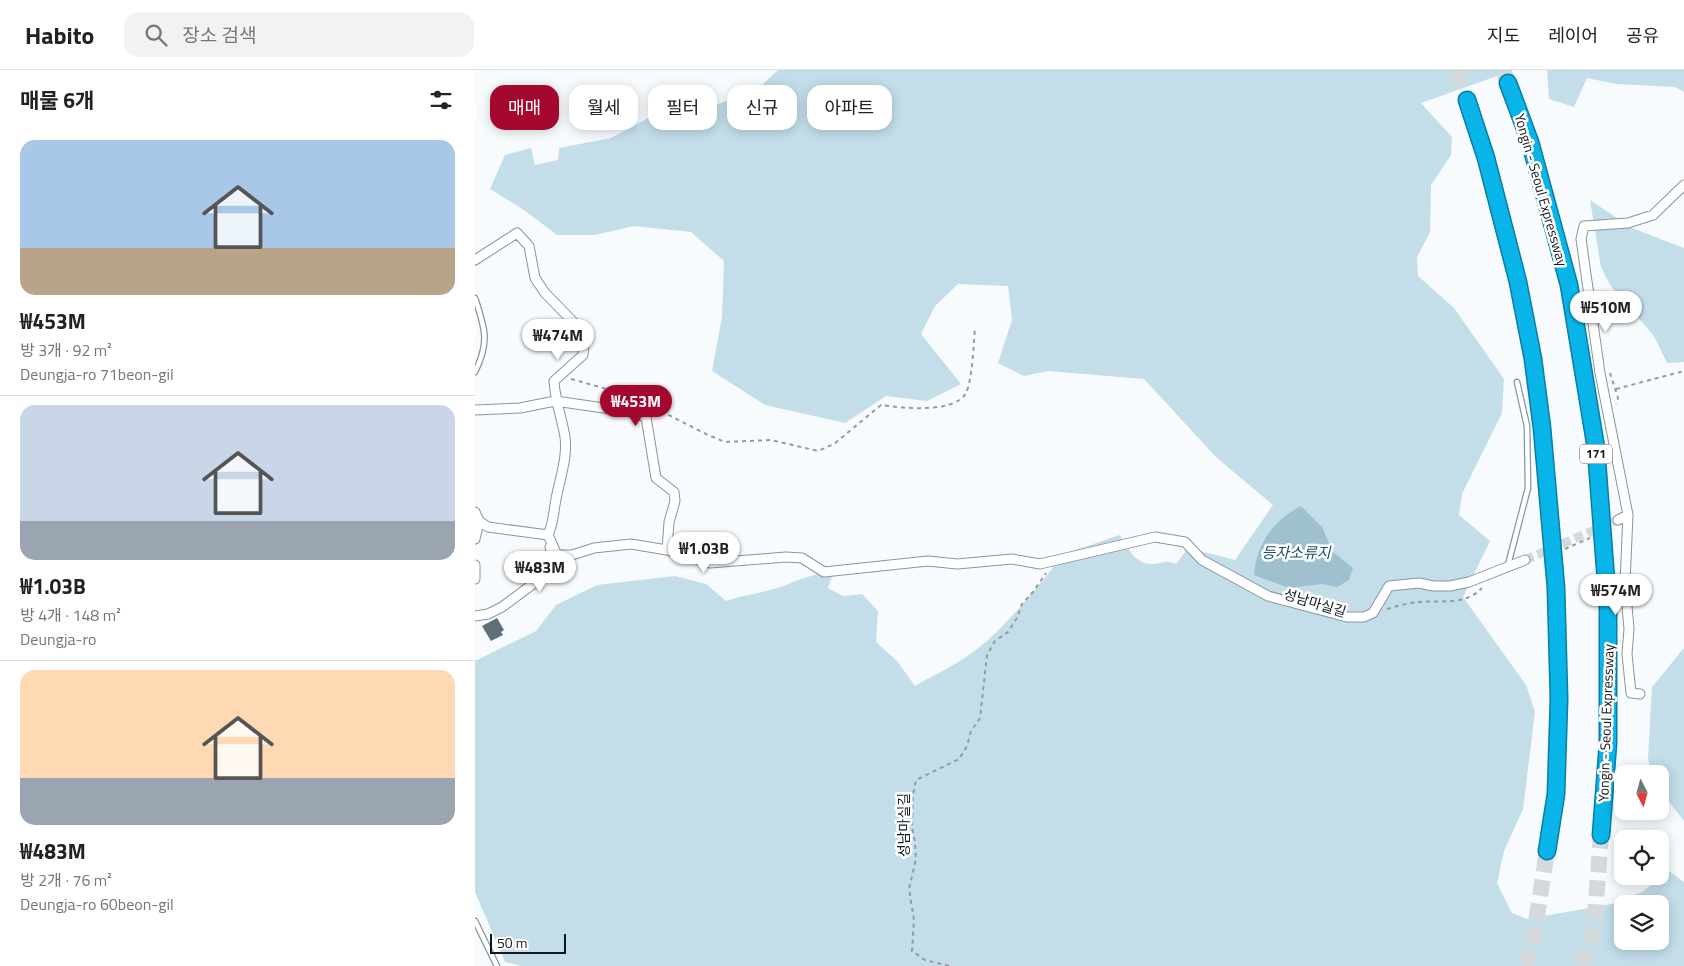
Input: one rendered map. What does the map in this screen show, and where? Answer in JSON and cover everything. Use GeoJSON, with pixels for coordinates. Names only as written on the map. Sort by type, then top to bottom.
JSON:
{"type":"FeatureCollection","features":[{"type":"Feature","properties":{"kind":"highway","name":"Yongin - Seoul Expressway"},"geometry":{"type":"LineString","coordinates":[[1508,84],[1530,142],[1569,285],[1595,448],[1608,607],[1608,743],[1601,835]]}},
{"type":"Feature","properties":{"kind":"highway"},"geometry":{"type":"LineString","coordinates":[[1467,100],[1486,158],[1518,282],[1533,359],[1542,428],[1556,588],[1559,699],[1556,794],[1547,851]]}},
{"type":"Feature","properties":{"kind":"street"},"geometry":{"type":"LineString","coordinates":[[1640,694],[1631,693],[1627,654],[1629,629],[1625,583],[1629,515],[1604,392],[1582,244],[1584,226],[1628,223],[1653,214],[1684,186]]}},
{"type":"Feature","properties":{"kind":"street"},"geometry":{"type":"LineString","coordinates":[[475,260],[517,233],[529,246],[535,278],[545,293],[585,334],[583,355],[554,381],[555,401],[565,439],[563,473],[555,505],[554,521],[548,535],[553,569],[502,607],[488,614],[475,616]]}},
{"type":"Feature","properties":{"kind":"street"},"geometry":{"type":"LineString","coordinates":[[475,410],[520,408],[555,401],[632,412],[647,417],[656,478],[674,492],[675,501],[669,522],[667,550]]}},
{"type":"Feature","properties":{"kind":"street"},"geometry":{"type":"LineString","coordinates":[[1618,520],[1629,515]]}},
{"type":"Feature","properties":{"kind":"street"},"geometry":{"type":"LineString","coordinates":[[477,516],[488,527],[548,535]]}},
{"type":"Feature","properties":{"kind":"street"},"geometry":{"type":"LineString","coordinates":[[475,539],[477,516]]}},
{"type":"Feature","properties":{"kind":"street"},"geometry":{"type":"LineString","coordinates":[[548,535],[557,555],[572,555],[615,544],[631,544],[667,550],[710,563],[786,557],[802,558],[824,572],[928,561],[957,564],[1012,559],[1039,564],[1155,537],[1185,542],[1202,560],[1268,596],[1347,617],[1364,617],[1373,613],[1389,586],[1419,583],[1433,586],[1450,586],[1469,582],[1508,565],[1525,560]]}},
{"type":"Feature","properties":{"kind":"street"},"geometry":{"type":"LineString","coordinates":[[475,565],[475,578]]}},
{"type":"Feature","properties":{"kind":"lane"},"geometry":{"type":"LineString","coordinates":[[475,298],[485,327],[486,346],[475,372]]}},
{"type":"Feature","properties":{"kind":"lane"},"geometry":{"type":"LineString","coordinates":[[1508,565],[1528,488],[1527,426],[1517,382]]}},
{"type":"Feature","properties":{"kind":"lane"},"geometry":{"type":"LineString","coordinates":[[475,921],[497,966]]}},
{"type":"Feature","properties":{"kind":"path"},"geometry":{"type":"LineString","coordinates":[[559,376],[614,391],[643,402],[725,442],[771,440],[818,451],[834,444],[881,405],[907,409],[942,406],[957,401],[966,392],[975,327]]}},
{"type":"Feature","properties":{"kind":"path"},"geometry":{"type":"LineString","coordinates":[[1608,367],[1618,398],[1616,405]]}},
{"type":"Feature","properties":{"kind":"path"},"geometry":{"type":"LineString","coordinates":[[1604,392],[1684,372]]}},
{"type":"Feature","properties":{"kind":"path"},"geometry":{"type":"LineString","coordinates":[[1563,550],[1596,535]]}},
{"type":"Feature","properties":{"kind":"path","name":"성남마실길"},"geometry":{"type":"LineString","coordinates":[[949,966],[925,960],[912,951],[915,920],[909,889],[915,858],[915,842],[911,827],[916,780],[959,759],[967,746],[971,731],[980,718],[987,655],[995,641],[1008,632],[1017,618],[1022,604],[1043,580],[1047,572]]}},
{"type":"Feature","properties":{"kind":"path"},"geometry":{"type":"LineString","coordinates":[[1386,609],[1417,602],[1450,603],[1472,595],[1485,585]]}},
{"type":"Feature","properties":{"kind":"shaded area"},"geometry":{"type":"Polygon","coordinates":[[[778,70],[1514,70],[1421,103],[1452,137],[1451,155],[1431,185],[1430,232],[1417,257],[1418,276],[1454,308],[1504,379],[1502,413],[1462,494],[1459,515],[1490,541],[1463,597],[1526,685],[1535,712],[1523,809],[1504,851],[1497,883],[1512,913],[1527,919],[1614,903],[1614,950],[1669,950],[1669,895],[1634,895],[1651,885],[1669,885],[1669,871],[1684,882],[1684,966],[521,966],[505,962],[475,892],[475,661],[536,631],[556,605],[597,585],[675,576],[706,584],[726,601],[767,591],[817,574],[834,571],[828,588],[843,596],[862,594],[878,611],[876,642],[897,661],[915,686],[960,661],[990,638],[1013,616],[1053,568],[1052,558],[1120,535],[1129,550],[1146,563],[1166,562],[1176,564],[1188,548],[1235,560],[1273,505],[1216,457],[1144,379],[1048,371],[1024,376],[998,363],[1012,320],[1008,286],[958,284],[935,306],[921,334],[961,384],[927,401],[886,396],[845,423],[765,405],[712,371],[722,317],[724,261],[691,232],[634,226],[595,235],[557,235],[524,210],[490,189],[505,155],[531,148],[535,165],[558,160],[559,148],[611,138],[626,130],[638,130],[638,124],[648,118],[648,130],[717,130],[717,105],[727,100],[727,130],[797,130],[797,85],[762,85],[778,70]]]}},
{"type":"Feature","properties":{"kind":"shaded area"},"geometry":{"type":"Polygon","coordinates":[[[1547,70],[1684,70],[1684,92],[1675,87],[1616,84],[1587,78],[1574,107],[1549,99],[1547,70]]]}},
{"type":"Feature","properties":{"kind":"shaded area"},"geometry":{"type":"Polygon","coordinates":[[[1590,200],[1632,228],[1684,248],[1684,362],[1667,363],[1654,336],[1610,285],[1601,267],[1590,200]]]}},
{"type":"Feature","properties":{"kind":"shaded area"},"geometry":{"type":"Polygon","coordinates":[[[1684,648],[1684,821],[1669,802],[1669,765],[1650,765],[1648,759],[1652,687],[1684,648]]]}},
{"type":"Feature","properties":{"kind":"water","name":"등자소류지"},"geometry":{"type":"Polygon","coordinates":[[[1301,506],[1322,527],[1333,552],[1353,568],[1349,580],[1337,587],[1322,584],[1289,588],[1254,575],[1258,553],[1268,534],[1283,518],[1301,506]]]}},
{"type":"Feature","properties":{"kind":"building"},"geometry":{"type":"Polygon","coordinates":[[[497,618],[504,630],[501,632],[503,635],[491,641],[482,626],[497,618]]]}},
{"type":"Feature","properties":{"kind":"tunnel"},"geometry":{"type":"LineString","coordinates":[[1456,70],[1467,100]]}},
{"type":"Feature","properties":{"kind":"tunnel"},"geometry":{"type":"LineString","coordinates":[[1503,70],[1508,83]]}},
{"type":"Feature","properties":{"kind":"tunnel"},"geometry":{"type":"LineString","coordinates":[[1525,560],[1618,520]]}},
{"type":"Feature","properties":{"kind":"tunnel"},"geometry":{"type":"LineString","coordinates":[[1581,966],[1594,928],[1601,835]]}},
{"type":"Feature","properties":{"kind":"tunnel"},"geometry":{"type":"LineString","coordinates":[[1525,966],[1533,942],[1547,851]]}}]}
